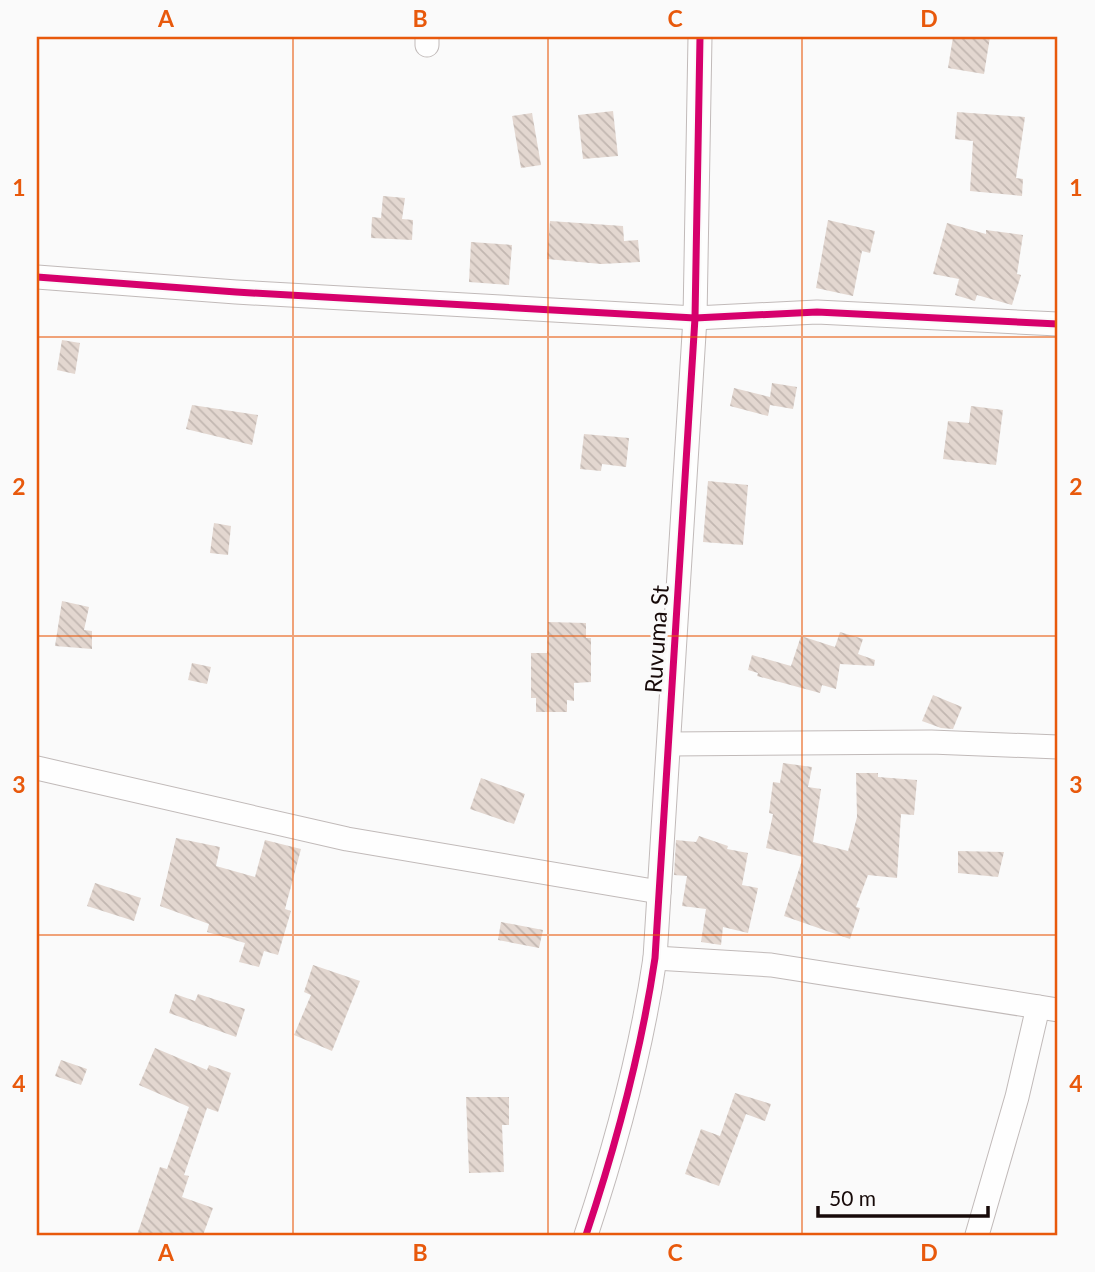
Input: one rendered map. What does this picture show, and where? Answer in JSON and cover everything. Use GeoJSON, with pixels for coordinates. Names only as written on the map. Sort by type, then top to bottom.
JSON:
{"type":"FeatureCollection","features":[{"type":"Feature","properties":{"kind":"street","name":"Ruvuma St"},"geometry":{"type":"LineString","coordinates":[[586,1235],[612,1158],[647,1013],[655,958],[695,318],[700,37]]}},
{"type":"Feature","properties":{"kind":"street"},"geometry":{"type":"LineString","coordinates":[[37,277],[236,292],[695,318],[817,312],[1058,324]]}},
{"type":"Feature","properties":{"kind":"street"},"geometry":{"type":"LineString","coordinates":[[670,744],[931,742],[1058,747]]}},
{"type":"Feature","properties":{"kind":"street"},"geometry":{"type":"LineString","coordinates":[[37,768],[348,839],[659,892]]}},
{"type":"Feature","properties":{"kind":"street"},"geometry":{"type":"LineString","coordinates":[[655,958],[771,965],[1048,1008],[1017,1097],[977,1235]]}},
{"type":"Feature","properties":{"kind":"building"},"geometry":{"type":"Polygon","coordinates":[[[953,37],[990,37],[984,74],[948,68],[953,37]]]}},
{"type":"Feature","properties":{"kind":"building"},"geometry":{"type":"Polygon","coordinates":[[[613,111],[618,156],[583,159],[578,115],[613,111]]]}},
{"type":"Feature","properties":{"kind":"building"},"geometry":{"type":"Polygon","coordinates":[[[957,112],[1025,117],[1016,178],[1023,179],[1022,196],[970,191],[973,141],[955,139],[957,112]]]}},
{"type":"Feature","properties":{"kind":"building"},"geometry":{"type":"Polygon","coordinates":[[[532,113],[541,165],[521,168],[512,116],[532,113]]]}},
{"type":"Feature","properties":{"kind":"building"},"geometry":{"type":"Polygon","coordinates":[[[383,196],[405,198],[402,219],[413,220],[412,240],[371,238],[372,217],[381,218],[383,196]]]}},
{"type":"Feature","properties":{"kind":"building"},"geometry":{"type":"Polygon","coordinates":[[[828,220],[875,231],[870,253],[862,251],[853,296],[816,288],[828,220]]]}},
{"type":"Feature","properties":{"kind":"building"},"geometry":{"type":"Polygon","coordinates":[[[550,221],[623,226],[624,241],[638,240],[640,262],[601,264],[547,259],[550,221]]]}},
{"type":"Feature","properties":{"kind":"building"},"geometry":{"type":"Polygon","coordinates":[[[947,223],[986,234],[986,230],[1023,235],[1017,274],[1021,275],[1012,305],[977,295],[975,301],[955,295],[959,279],[933,274],[947,223]]]}},
{"type":"Feature","properties":{"kind":"building"},"geometry":{"type":"Polygon","coordinates":[[[471,242],[512,245],[509,285],[469,282],[471,242]]]}},
{"type":"Feature","properties":{"kind":"building"},"geometry":{"type":"Polygon","coordinates":[[[62,340],[80,343],[75,374],[57,370],[62,340]]]}},
{"type":"Feature","properties":{"kind":"building"},"geometry":{"type":"Polygon","coordinates":[[[772,383],[797,387],[793,409],[770,405],[768,416],[730,406],[734,388],[770,397],[772,383]]]}},
{"type":"Feature","properties":{"kind":"building"},"geometry":{"type":"Polygon","coordinates":[[[192,405],[258,415],[252,445],[186,429],[192,405]]]}},
{"type":"Feature","properties":{"kind":"building"},"geometry":{"type":"Polygon","coordinates":[[[971,406],[1003,410],[996,465],[943,459],[948,421],[969,423],[971,406]]]}},
{"type":"Feature","properties":{"kind":"building"},"geometry":{"type":"Polygon","coordinates":[[[584,434],[629,438],[626,467],[602,464],[601,471],[580,469],[584,434]]]}},
{"type":"Feature","properties":{"kind":"building"},"geometry":{"type":"Polygon","coordinates":[[[708,481],[748,485],[743,545],[703,542],[708,481]]]}},
{"type":"Feature","properties":{"kind":"building"},"geometry":{"type":"Polygon","coordinates":[[[214,523],[231,526],[228,555],[210,553],[214,523]]]}},
{"type":"Feature","properties":{"kind":"building"},"geometry":{"type":"Polygon","coordinates":[[[62,601],[89,607],[84,630],[92,631],[92,649],[55,646],[62,601]]]}},
{"type":"Feature","properties":{"kind":"building"},"geometry":{"type":"Polygon","coordinates":[[[548,622],[586,623],[586,638],[591,638],[591,682],[574,683],[574,701],[567,700],[567,712],[536,712],[536,698],[531,698],[531,653],[547,653],[548,622]]]}},
{"type":"Feature","properties":{"kind":"building"},"geometry":{"type":"Polygon","coordinates":[[[840,632],[863,639],[858,654],[875,660],[874,666],[840,664],[836,689],[822,685],[820,693],[757,676],[758,673],[748,670],[752,655],[791,666],[801,636],[835,647],[840,632]]]}},
{"type":"Feature","properties":{"kind":"building"},"geometry":{"type":"Polygon","coordinates":[[[192,663],[211,667],[207,684],[188,680],[192,663]]]}},
{"type":"Feature","properties":{"kind":"building"},"geometry":{"type":"Polygon","coordinates":[[[933,695],[962,707],[953,729],[922,721],[933,695]]]}},
{"type":"Feature","properties":{"kind":"building"},"geometry":{"type":"Polygon","coordinates":[[[783,763],[812,767],[808,787],[821,789],[813,842],[848,851],[857,817],[856,773],[878,773],[878,777],[917,780],[914,815],[901,814],[897,878],[868,875],[856,907],[860,908],[850,939],[784,916],[803,857],[766,848],[773,814],[769,813],[773,782],[780,783],[783,763]]]}},
{"type":"Feature","properties":{"kind":"building"},"geometry":{"type":"Polygon","coordinates":[[[481,778],[525,794],[514,824],[470,809],[481,778]]]}},
{"type":"Feature","properties":{"kind":"building"},"geometry":{"type":"Polygon","coordinates":[[[699,836],[728,846],[727,849],[748,853],[742,885],[758,888],[748,933],[723,927],[721,945],[701,942],[706,909],[682,906],[687,876],[674,875],[676,840],[696,842],[699,836]]]}},
{"type":"Feature","properties":{"kind":"building"},"geometry":{"type":"Polygon","coordinates":[[[176,838],[220,847],[216,866],[255,877],[265,840],[301,849],[285,909],[291,911],[278,955],[264,951],[259,967],[239,962],[245,943],[207,932],[209,924],[160,906],[176,838]]]}},
{"type":"Feature","properties":{"kind":"building"},"geometry":{"type":"Polygon","coordinates":[[[958,851],[1004,852],[998,877],[958,873],[958,851]]]}},
{"type":"Feature","properties":{"kind":"building"},"geometry":{"type":"Polygon","coordinates":[[[95,883],[141,898],[134,921],[87,906],[95,883]]]}},
{"type":"Feature","properties":{"kind":"building"},"geometry":{"type":"Polygon","coordinates":[[[501,922],[543,930],[539,948],[498,940],[501,922]]]}},
{"type":"Feature","properties":{"kind":"building"},"geometry":{"type":"Polygon","coordinates":[[[313,965],[360,981],[332,1051],[294,1035],[311,995],[304,992],[313,965]]]}},
{"type":"Feature","properties":{"kind":"building"},"geometry":{"type":"Polygon","coordinates":[[[175,994],[195,1001],[198,994],[245,1009],[236,1037],[169,1013],[175,994]]]}},
{"type":"Feature","properties":{"kind":"building"},"geometry":{"type":"Polygon","coordinates":[[[155,1048],[207,1070],[209,1065],[231,1073],[218,1112],[207,1108],[184,1175],[189,1176],[182,1197],[213,1208],[203,1235],[137,1235],[160,1167],[167,1169],[189,1107],[139,1085],[155,1048]]]}},
{"type":"Feature","properties":{"kind":"building"},"geometry":{"type":"Polygon","coordinates":[[[61,1060],[87,1069],[81,1085],[55,1076],[61,1060]]]}},
{"type":"Feature","properties":{"kind":"building"},"geometry":{"type":"Polygon","coordinates":[[[735,1093],[771,1104],[765,1121],[746,1114],[719,1186],[685,1174],[701,1129],[720,1136],[735,1093]]]}},
{"type":"Feature","properties":{"kind":"building"},"geometry":{"type":"Polygon","coordinates":[[[466,1097],[509,1097],[509,1125],[502,1125],[504,1172],[469,1173],[466,1097]]]}},
{"type":"Feature","properties":{"kind":"cycle path"},"geometry":{"type":"LineString","coordinates":[[586,1235],[626,1098],[643,1029],[655,958],[695,318],[700,37]]}},
{"type":"Feature","properties":{"kind":"cycle path"},"geometry":{"type":"LineString","coordinates":[[37,277],[236,292],[695,318],[817,312],[1058,324]]}}]}
